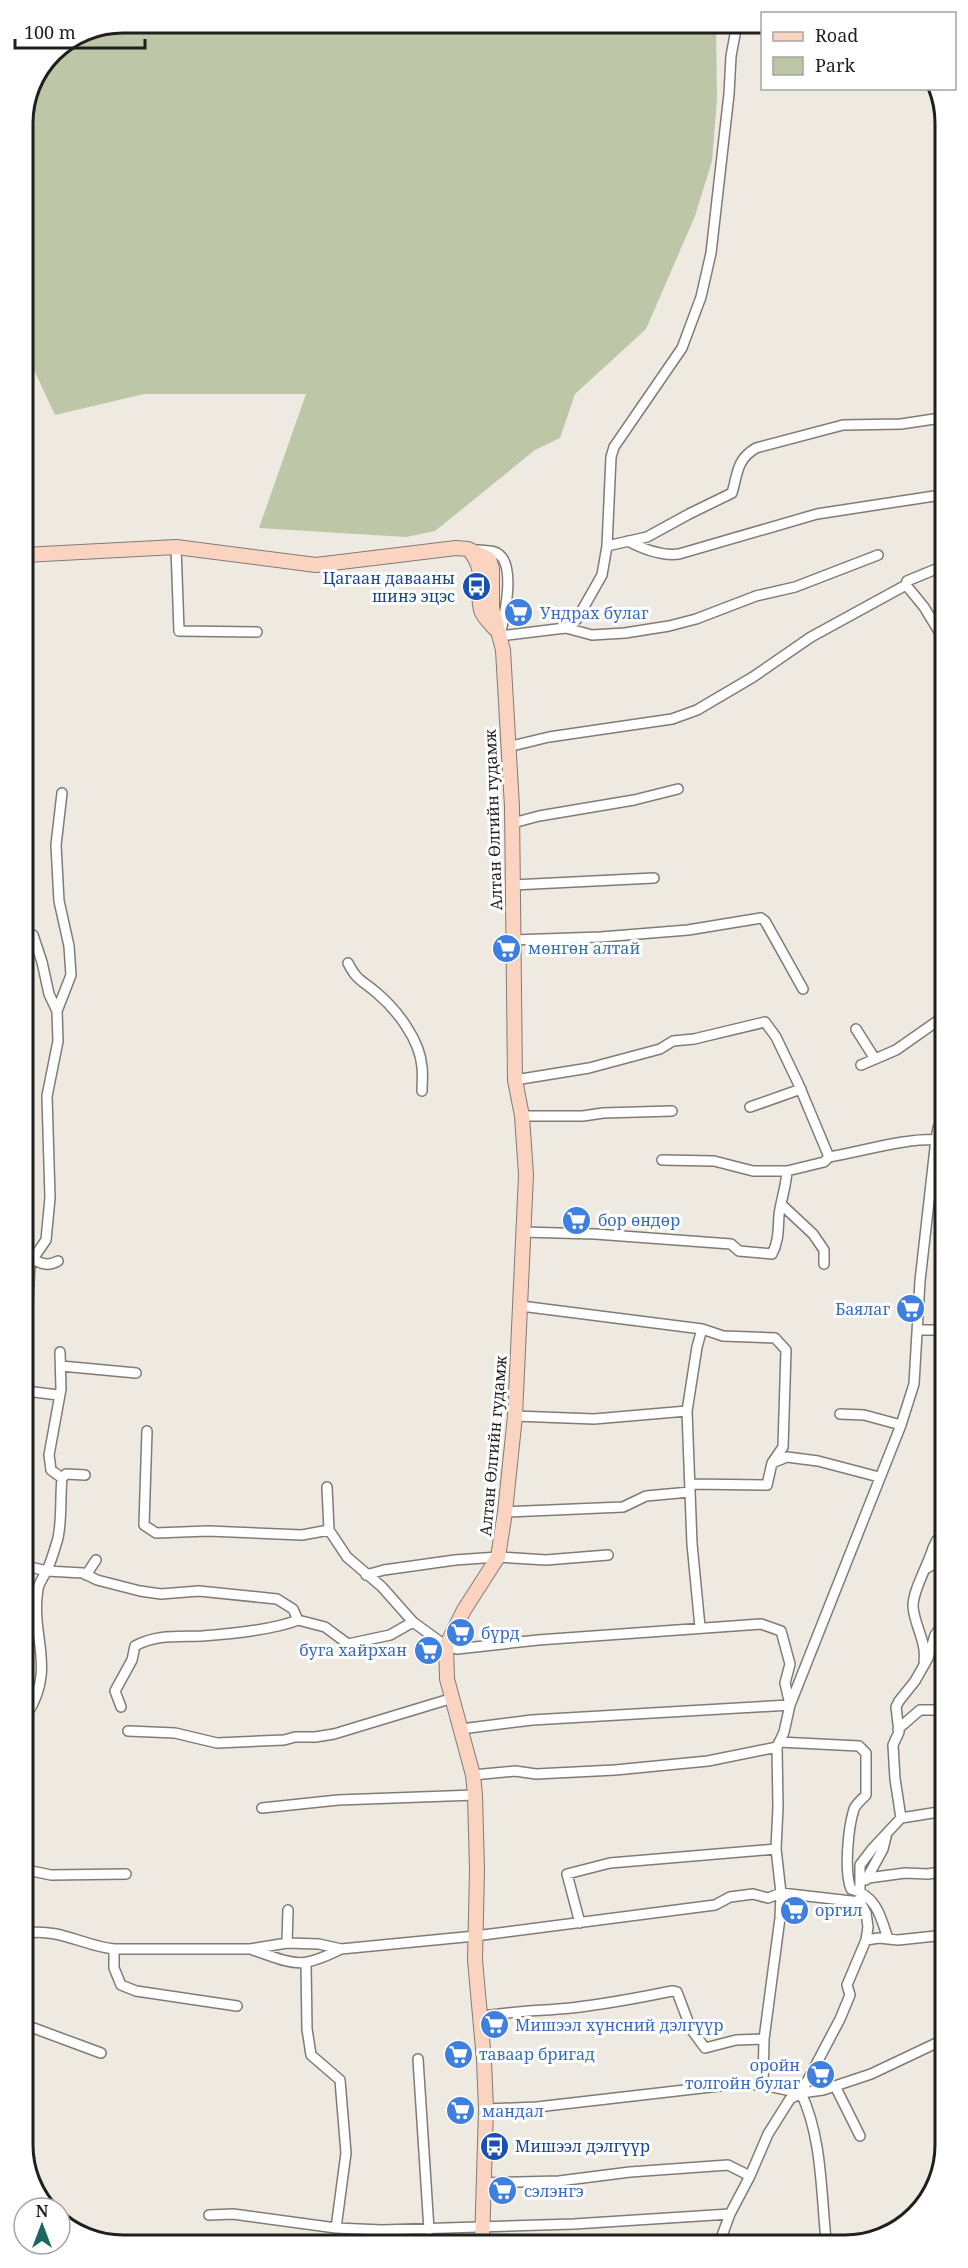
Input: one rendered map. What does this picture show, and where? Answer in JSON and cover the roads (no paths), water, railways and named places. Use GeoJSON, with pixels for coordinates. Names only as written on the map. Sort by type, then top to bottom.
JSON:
{"type":"FeatureCollection","features":[{"type":"Feature","properties":{"kind":"main road"},"geometry":{"type":"LineString","coordinates":[[33,554],[176,546],[316,565],[456,548],[468,549]]}},
{"type":"Feature","properties":{"kind":"main road","name":"Алтан Өлгийн гудамж"},"geometry":{"type":"LineString","coordinates":[[468,549],[478,562],[482,612],[500,636],[503,650],[513,823],[515,1080],[522,1116],[526,1175],[515,1416],[498,1557],[464,1610],[446,1646],[447,1678],[473,1775],[475,1795],[477,1870],[475,1935],[486,2109],[481,2235]]}},
{"type":"Feature","properties":{"kind":"street"},"geometry":{"type":"LineString","coordinates":[[566,628],[577,619],[602,575],[608,546],[611,457],[614,447],[682,348],[702,297],[712,243],[735,33]]}},
{"type":"Feature","properties":{"kind":"street"},"geometry":{"type":"LineString","coordinates":[[608,546],[647,537],[732,493],[737,467],[748,453],[756,448],[843,425],[901,424],[935,419]]}},
{"type":"Feature","properties":{"kind":"street"},"geometry":{"type":"LineString","coordinates":[[628,541],[646,549],[672,555],[679,554],[817,514],[935,496]]}},
{"type":"Feature","properties":{"kind":"street"},"geometry":{"type":"LineString","coordinates":[[176,546],[179,631],[257,632]]}},
{"type":"Feature","properties":{"kind":"street"},"geometry":{"type":"LineString","coordinates":[[468,549],[496,552],[504,558],[507,596],[500,636],[566,628],[592,635],[625,633],[669,626],[696,619],[756,596],[795,587],[878,555]]}},
{"type":"Feature","properties":{"kind":"street"},"geometry":{"type":"LineString","coordinates":[[508,747],[549,737],[672,718],[696,710],[753,677],[811,637],[906,585],[907,580],[935,569]]}},
{"type":"Feature","properties":{"kind":"street"},"geometry":{"type":"LineString","coordinates":[[906,585],[935,624]]}},
{"type":"Feature","properties":{"kind":"street"},"geometry":{"type":"LineString","coordinates":[[513,823],[539,816],[634,800],[678,789]]}},
{"type":"Feature","properties":{"kind":"street"},"geometry":{"type":"LineString","coordinates":[[58,1262],[40,1264],[33,1258],[46,1240],[50,1198],[47,1096],[58,1041],[57,1011],[71,975],[69,945],[58,901],[56,845],[62,794]]}},
{"type":"Feature","properties":{"kind":"street"},"geometry":{"type":"LineString","coordinates":[[513,885],[654,878]]}},
{"type":"Feature","properties":{"kind":"street"},"geometry":{"type":"LineString","coordinates":[[513,940],[601,937],[688,930],[761,918],[765,921],[803,989]]}},
{"type":"Feature","properties":{"kind":"street"},"geometry":{"type":"LineString","coordinates":[[33,935],[49,994],[57,1011]]}},
{"type":"Feature","properties":{"kind":"street"},"geometry":{"type":"LineString","coordinates":[[348,963],[355,977],[375,991],[398,1013],[413,1041],[422,1066],[422,1091]]}},
{"type":"Feature","properties":{"kind":"street"},"geometry":{"type":"LineString","coordinates":[[515,1080],[589,1068],[660,1049],[673,1041],[694,1039],[765,1022],[776,1037],[801,1089],[829,1157]]}},
{"type":"Feature","properties":{"kind":"street"},"geometry":{"type":"LineString","coordinates":[[861,1065],[896,1050],[935,1022]]}},
{"type":"Feature","properties":{"kind":"street"},"geometry":{"type":"LineString","coordinates":[[856,1029],[875,1059]]}},
{"type":"Feature","properties":{"kind":"street"},"geometry":{"type":"LineString","coordinates":[[750,1107],[801,1089]]}},
{"type":"Feature","properties":{"kind":"street"},"geometry":{"type":"LineString","coordinates":[[522,1116],[583,1116],[603,1113],[672,1111]]}},
{"type":"Feature","properties":{"kind":"street"},"geometry":{"type":"LineString","coordinates":[[662,1160],[714,1161],[753,1171],[787,1171],[824,1162],[829,1157],[873,1150],[904,1141],[935,1140]]}},
{"type":"Feature","properties":{"kind":"street"},"geometry":{"type":"LineString","coordinates":[[763,2085],[764,2039],[779,1934],[781,1893],[776,1849],[778,1744],[784,1732],[790,1705],[901,1425],[914,1384],[920,1281],[935,1170]]}},
{"type":"Feature","properties":{"kind":"street"},"geometry":{"type":"LineString","coordinates":[[523,1232],[595,1233],[731,1244],[739,1251],[772,1254],[777,1244],[787,1171]]}},
{"type":"Feature","properties":{"kind":"street"},"geometry":{"type":"LineString","coordinates":[[782,1205],[813,1234],[824,1250],[824,1264]]}},
{"type":"Feature","properties":{"kind":"street"},"geometry":{"type":"LineString","coordinates":[[505,1512],[623,1507],[646,1496],[690,1488],[767,1485],[772,1463],[783,1447],[786,1350],[775,1338],[723,1336],[702,1329],[521,1306]]}},
{"type":"Feature","properties":{"kind":"street"},"geometry":{"type":"LineString","coordinates":[[700,1628],[692,1545],[687,1411],[702,1329]]}},
{"type":"Feature","properties":{"kind":"street"},"geometry":{"type":"LineString","coordinates":[[918,1330],[935,1330]]}},
{"type":"Feature","properties":{"kind":"street"},"geometry":{"type":"LineString","coordinates":[[60,1352],[61,1389],[58,1395],[49,1455],[51,1470],[62,1478]]}},
{"type":"Feature","properties":{"kind":"street"},"geometry":{"type":"LineString","coordinates":[[61,1366],[136,1373]]}},
{"type":"Feature","properties":{"kind":"street"},"geometry":{"type":"LineString","coordinates":[[33,1392],[58,1395]]}},
{"type":"Feature","properties":{"kind":"street"},"geometry":{"type":"LineString","coordinates":[[515,1416],[594,1419],[687,1411]]}},
{"type":"Feature","properties":{"kind":"street"},"geometry":{"type":"LineString","coordinates":[[840,1414],[864,1415],[901,1425]]}},
{"type":"Feature","properties":{"kind":"street"},"geometry":{"type":"LineString","coordinates":[[147,1431],[144,1525],[150,1531],[156,1533],[208,1531],[302,1535],[329,1530]]}},
{"type":"Feature","properties":{"kind":"street"},"geometry":{"type":"LineString","coordinates":[[772,1463],[787,1457],[797,1458],[818,1461],[879,1477]]}},
{"type":"Feature","properties":{"kind":"street"},"geometry":{"type":"LineString","coordinates":[[33,1705],[41,1684],[36,1611],[38,1587],[47,1571],[58,1536],[62,1478],[66,1474],[85,1475]]}},
{"type":"Feature","properties":{"kind":"street"},"geometry":{"type":"LineString","coordinates":[[327,1486],[329,1530],[347,1557],[382,1587],[413,1622],[446,1646],[457,1649],[502,1646],[538,1640],[761,1623],[781,1631],[790,1664],[785,1683],[790,1705]]}},
{"type":"Feature","properties":{"kind":"street"},"geometry":{"type":"LineString","coordinates":[[923,1667],[922,1638],[913,1602],[935,1544]]}},
{"type":"Feature","properties":{"kind":"street"},"geometry":{"type":"LineString","coordinates":[[366,1575],[384,1570],[455,1560],[498,1557],[546,1560],[608,1555]]}},
{"type":"Feature","properties":{"kind":"street"},"geometry":{"type":"LineString","coordinates":[[86,1575],[96,1560]]}},
{"type":"Feature","properties":{"kind":"street"},"geometry":{"type":"LineString","coordinates":[[927,1568],[935,1563]]}},
{"type":"Feature","properties":{"kind":"street"},"geometry":{"type":"LineString","coordinates":[[33,1568],[86,1575],[140,1591],[161,1594],[199,1592],[277,1599],[293,1609],[298,1620]]}},
{"type":"Feature","properties":{"kind":"street"},"geometry":{"type":"LineString","coordinates":[[121,1707],[115,1691],[132,1660],[135,1646],[148,1638],[207,1635],[286,1625],[298,1620],[325,1627],[348,1644],[390,1635],[413,1622]]}},
{"type":"Feature","properties":{"kind":"street"},"geometry":{"type":"LineString","coordinates":[[38,1625],[49,1636]]}},
{"type":"Feature","properties":{"kind":"street"},"geometry":{"type":"LineString","coordinates":[[901,1818],[893,1745],[898,1729],[896,1707],[928,1658],[935,1635]]}},
{"type":"Feature","properties":{"kind":"street"},"geometry":{"type":"LineString","coordinates":[[128,1731],[175,1733],[217,1743],[315,1737],[334,1734],[453,1698]]}},
{"type":"Feature","properties":{"kind":"street"},"geometry":{"type":"LineString","coordinates":[[461,1729],[532,1720],[790,1705]]}},
{"type":"Feature","properties":{"kind":"street"},"geometry":{"type":"LineString","coordinates":[[898,1729],[920,1710],[935,1710]]}},
{"type":"Feature","properties":{"kind":"street"},"geometry":{"type":"LineString","coordinates":[[473,1775],[515,1772],[536,1774],[708,1761],[778,1744],[859,1746],[866,1754],[866,1795],[854,1807],[847,1854],[847,1880],[851,1889],[905,1873],[935,1873]]}},
{"type":"Feature","properties":{"kind":"street"},"geometry":{"type":"LineString","coordinates":[[262,1808],[338,1800],[475,1795]]}},
{"type":"Feature","properties":{"kind":"street"},"geometry":{"type":"LineString","coordinates":[[722,2235],[768,2134],[790,2099],[801,2093],[850,1995],[848,1985],[866,1940],[868,1927],[866,1912],[860,1902],[863,1884],[883,1849],[887,1833],[901,1818],[935,1813]]}},
{"type":"Feature","properties":{"kind":"street"},"geometry":{"type":"LineString","coordinates":[[580,1923],[567,1874],[610,1863],[776,1849]]}},
{"type":"Feature","properties":{"kind":"street"},"geometry":{"type":"LineString","coordinates":[[33,1871],[51,1875],[126,1874]]}},
{"type":"Feature","properties":{"kind":"street"},"geometry":{"type":"LineString","coordinates":[[863,1884],[881,1915],[888,1939]]}},
{"type":"Feature","properties":{"kind":"street"},"geometry":{"type":"LineString","coordinates":[[250,1949],[292,1963],[306,1964],[341,1949],[580,1923],[715,1905],[730,1896],[753,1894],[768,1898],[781,1893],[860,1902]]}},
{"type":"Feature","properties":{"kind":"street"},"geometry":{"type":"LineString","coordinates":[[287,1943],[288,1910]]}},
{"type":"Feature","properties":{"kind":"street"},"geometry":{"type":"LineString","coordinates":[[33,1933],[54,1934],[114,1949],[250,1949],[287,1943],[319,1944],[341,1949]]}},
{"type":"Feature","properties":{"kind":"street"},"geometry":{"type":"LineString","coordinates":[[866,1940],[898,1940],[935,1936]]}},
{"type":"Feature","properties":{"kind":"street"},"geometry":{"type":"LineString","coordinates":[[114,1949],[114,1968],[121,1985],[136,1991],[237,2006]]}},
{"type":"Feature","properties":{"kind":"street"},"geometry":{"type":"LineString","coordinates":[[306,1964],[307,2029],[311,2055],[340,2080],[346,2153],[336,2228]]}},
{"type":"Feature","properties":{"kind":"street"},"geometry":{"type":"LineString","coordinates":[[479,2017],[520,2010],[571,2008],[672,1991],[677,1992],[691,2029],[705,2048],[736,2040],[764,2039]]}},
{"type":"Feature","properties":{"kind":"street"},"geometry":{"type":"LineString","coordinates":[[33,2028],[101,2053]]}},
{"type":"Feature","properties":{"kind":"street"},"geometry":{"type":"LineString","coordinates":[[486,2109],[537,2107],[737,2084],[763,2085],[801,2093],[823,2090],[871,2074],[935,2044]]}},
{"type":"Feature","properties":{"kind":"street"},"geometry":{"type":"LineString","coordinates":[[418,2059],[429,2230]]}},
{"type":"Feature","properties":{"kind":"street"},"geometry":{"type":"LineString","coordinates":[[835,2086],[860,2136]]}},
{"type":"Feature","properties":{"kind":"street"},"geometry":{"type":"LineString","coordinates":[[801,2093],[808,2109],[818,2162],[825,2235]]}},
{"type":"Feature","properties":{"kind":"street"},"geometry":{"type":"LineString","coordinates":[[482,2183],[559,2181],[630,2172],[728,2165],[750,2176]]}},
{"type":"Feature","properties":{"kind":"street"},"geometry":{"type":"LineString","coordinates":[[210,2215],[233,2214],[336,2228],[429,2230],[730,2214]]}},
{"type":"Feature","properties":{"kind":"place","name":"Цагаан давааны шинэ эцэс"},"geometry":{"type":"Point","coordinates":[476,587]}},
{"type":"Feature","properties":{"kind":"place","name":"Ундрах булаг"},"geometry":{"type":"Point","coordinates":[519,613]}},
{"type":"Feature","properties":{"kind":"place","name":"мөнгөн алтай"},"geometry":{"type":"Point","coordinates":[507,948]}},
{"type":"Feature","properties":{"kind":"place","name":"бор өндөр"},"geometry":{"type":"Point","coordinates":[577,1220]}},
{"type":"Feature","properties":{"kind":"place","name":"Баялаг"},"geometry":{"type":"Point","coordinates":[911,1309]}},
{"type":"Feature","properties":{"kind":"place","name":"бүрд"},"geometry":{"type":"Point","coordinates":[460,1633]}},
{"type":"Feature","properties":{"kind":"place","name":"буга хайрхан"},"geometry":{"type":"Point","coordinates":[428,1650]}},
{"type":"Feature","properties":{"kind":"place","name":"оргил"},"geometry":{"type":"Point","coordinates":[794,1910]}},
{"type":"Feature","properties":{"kind":"place","name":"Мишээл хүнсний дэлгүүр"},"geometry":{"type":"Point","coordinates":[494,2025]}},
{"type":"Feature","properties":{"kind":"place","name":"таваар бригад"},"geometry":{"type":"Point","coordinates":[458,2054]}},
{"type":"Feature","properties":{"kind":"place","name":"оройн толгойн булаг"},"geometry":{"type":"Point","coordinates":[821,2074]}},
{"type":"Feature","properties":{"kind":"place","name":"мандал"},"geometry":{"type":"Point","coordinates":[461,2111]}},
{"type":"Feature","properties":{"kind":"place","name":"Мишээл дэлгүүр"},"geometry":{"type":"Point","coordinates":[494,2146]}},
{"type":"Feature","properties":{"kind":"place","name":"сэлэнгэ"},"geometry":{"type":"Point","coordinates":[503,2191]}}]}
